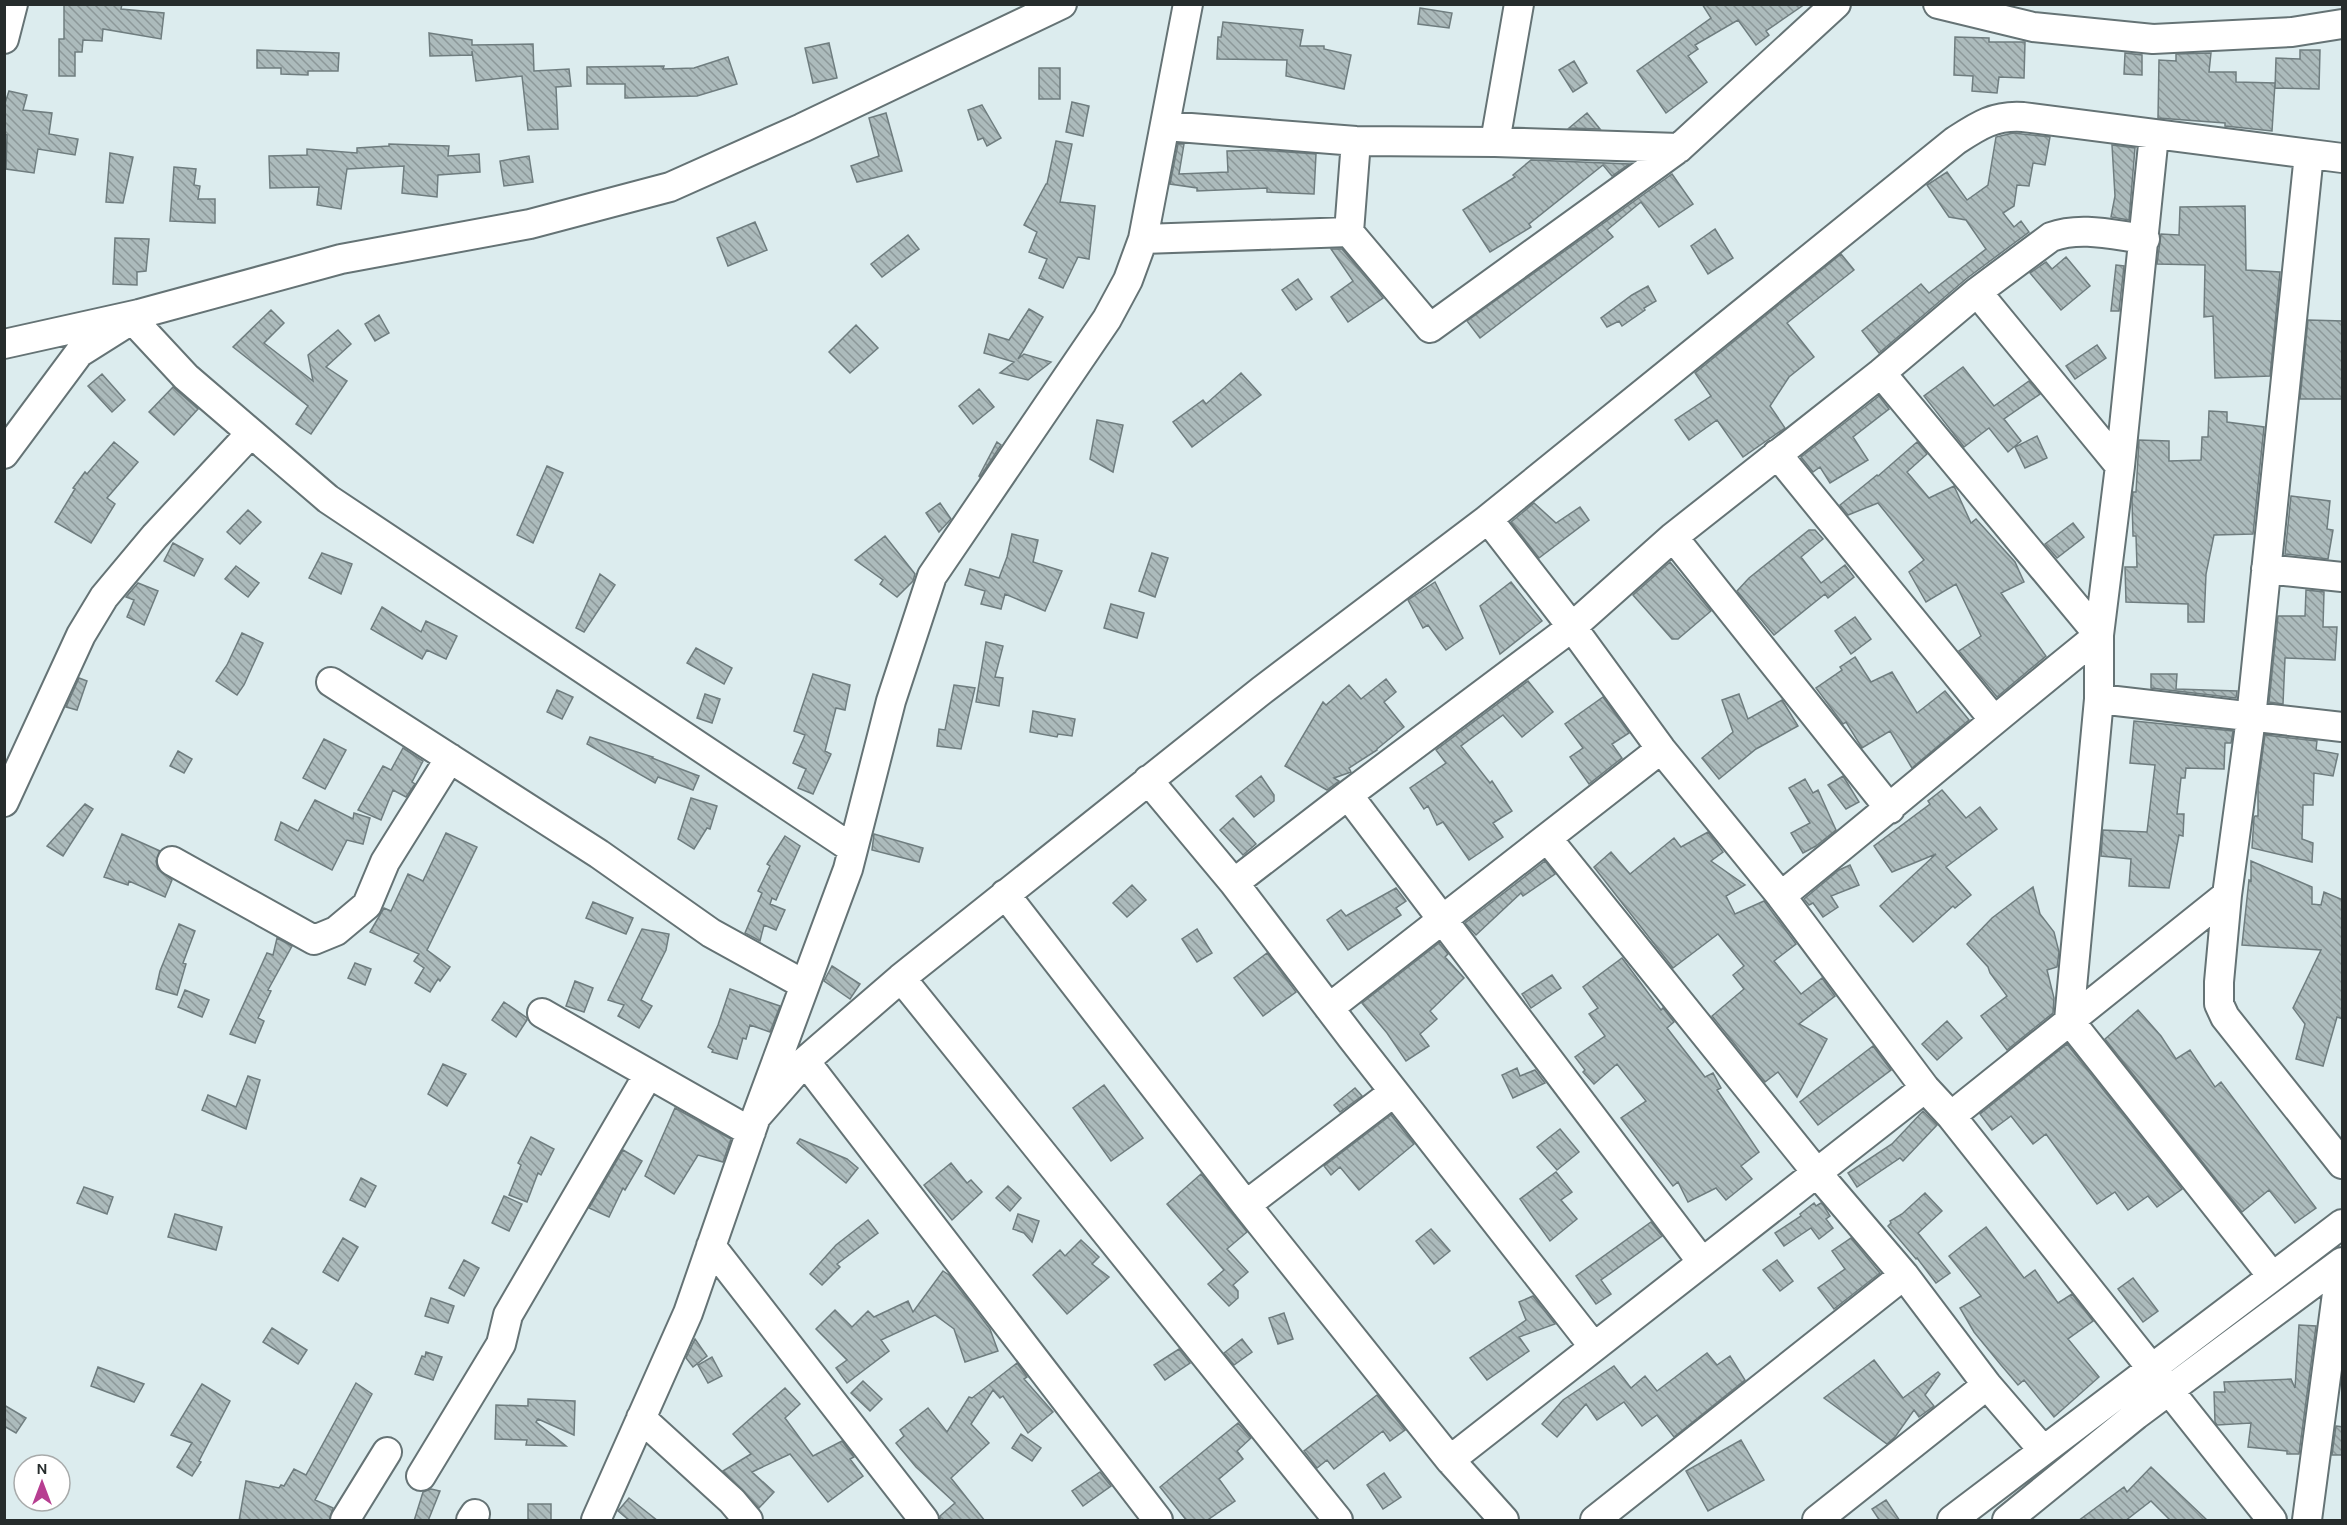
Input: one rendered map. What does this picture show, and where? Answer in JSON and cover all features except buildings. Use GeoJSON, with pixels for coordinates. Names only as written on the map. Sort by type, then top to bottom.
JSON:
{"type":"FeatureCollection","features":[{"type":"Feature","properties":{"kind":"street"},"geometry":{"type":"LineString","coordinates":[[4,39],[14,4]]}},
{"type":"Feature","properties":{"kind":"street"},"geometry":{"type":"LineString","coordinates":[[4,344],[136,317],[341,259],[530,224],[670,187],[802,128],[1062,4]]}},
{"type":"Feature","properties":{"kind":"street"},"geometry":{"type":"LineString","coordinates":[[596,1521],[688,1313],[754,1124],[848,869],[891,701],[932,576],[1107,319],[1128,280],[1143,239],[1188,4]]}},
{"type":"Feature","properties":{"kind":"street"},"geometry":{"type":"LineString","coordinates":[[1495,142],[1519,4]]}},
{"type":"Feature","properties":{"kind":"street"},"geometry":{"type":"LineString","coordinates":[[1356,141],[1349,232],[1430,328],[1679,147],[1836,4]]}},
{"type":"Feature","properties":{"kind":"street"},"geometry":{"type":"LineString","coordinates":[[1938,4],[2033,27],[2153,39],[2292,32],[2343,24]]}},
{"type":"Feature","properties":{"kind":"street"},"geometry":{"type":"LineString","coordinates":[[754,1124],[805,1061],[901,978],[1358,615],[1488,519],[1955,141],[1980,125],[2005,116],[2014,116],[2343,158]]}},
{"type":"Feature","properties":{"kind":"street"},"geometry":{"type":"LineString","coordinates":[[1165,126],[1356,141],[1679,147]]}},
{"type":"Feature","properties":{"kind":"street"},"geometry":{"type":"LineString","coordinates":[[2154,135],[2145,239],[2099,635],[2099,699],[2069,1020],[2272,1276]]}},
{"type":"Feature","properties":{"kind":"street"},"geometry":{"type":"LineString","coordinates":[[2308,154],[2251,718],[2227,895],[2219,1004],[2225,1017],[2343,1164]]}},
{"type":"Feature","properties":{"kind":"street"},"geometry":{"type":"LineString","coordinates":[[1234,883],[1572,627],[1673,537],[1881,373],[1977,292],[2050,237],[2081,230],[2145,239]]}},
{"type":"Feature","properties":{"kind":"street"},"geometry":{"type":"LineString","coordinates":[[1143,239],[1349,232]]}},
{"type":"Feature","properties":{"kind":"street"},"geometry":{"type":"LineString","coordinates":[[1977,292],[2120,466]]}},
{"type":"Feature","properties":{"kind":"street"},"geometry":{"type":"LineString","coordinates":[[136,317],[186,377],[328,499],[853,849]]}},
{"type":"Feature","properties":{"kind":"street"},"geometry":{"type":"LineString","coordinates":[[4,454],[79,353],[136,317]]}},
{"type":"Feature","properties":{"kind":"street"},"geometry":{"type":"LineString","coordinates":[[1881,373],[2099,635]]}},
{"type":"Feature","properties":{"kind":"street"},"geometry":{"type":"LineString","coordinates":[[4,802],[81,635],[104,597],[155,536],[251,433]]}},
{"type":"Feature","properties":{"kind":"street"},"geometry":{"type":"LineString","coordinates":[[1777,454],[1994,720]]}},
{"type":"Feature","properties":{"kind":"street"},"geometry":{"type":"LineString","coordinates":[[1488,519],[1572,627],[1661,749],[1781,896],[1925,1088],[1951,1116],[2272,1521]]}},
{"type":"Feature","properties":{"kind":"street"},"geometry":{"type":"LineString","coordinates":[[1673,537],[1890,808]]}},
{"type":"Feature","properties":{"kind":"street"},"geometry":{"type":"LineString","coordinates":[[2266,569],[2343,577]]}},
{"type":"Feature","properties":{"kind":"street"},"geometry":{"type":"LineString","coordinates":[[1781,896],[2099,635]]}},
{"type":"Feature","properties":{"kind":"street"},"geometry":{"type":"LineString","coordinates":[[331,682],[599,855],[711,933],[806,985]]}},
{"type":"Feature","properties":{"kind":"street"},"geometry":{"type":"LineString","coordinates":[[2099,699],[2343,727]]}},
{"type":"Feature","properties":{"kind":"street"},"geometry":{"type":"LineString","coordinates":[[1329,1008],[1661,749]]}},
{"type":"Feature","properties":{"kind":"street"},"geometry":{"type":"LineString","coordinates":[[172,861],[314,940],[336,931],[367,905],[385,862],[450,758]]}},
{"type":"Feature","properties":{"kind":"street"},"geometry":{"type":"LineString","coordinates":[[1148,780],[1234,883],[1594,1347]]}},
{"type":"Feature","properties":{"kind":"street"},"geometry":{"type":"LineString","coordinates":[[1348,795],[1702,1262]]}},
{"type":"Feature","properties":{"kind":"street"},"geometry":{"type":"LineString","coordinates":[[1547,838],[1817,1173],[1904,1275],[1987,1385],[2043,1450]]}},
{"type":"Feature","properties":{"kind":"street"},"geometry":{"type":"LineString","coordinates":[[1005,894],[1246,1205],[1450,1460],[1504,1521]]}},
{"type":"Feature","properties":{"kind":"street"},"geometry":{"type":"LineString","coordinates":[[1951,1116],[2227,895]]}},
{"type":"Feature","properties":{"kind":"street"},"geometry":{"type":"LineString","coordinates":[[901,978],[1338,1521]]}},
{"type":"Feature","properties":{"kind":"street"},"geometry":{"type":"LineString","coordinates":[[542,1013],[648,1075],[754,1124]]}},
{"type":"Feature","properties":{"kind":"street"},"geometry":{"type":"LineString","coordinates":[[805,1061],[1158,1521]]}},
{"type":"Feature","properties":{"kind":"street"},"geometry":{"type":"LineString","coordinates":[[421,1476],[501,1344],[508,1315],[648,1075]]}},
{"type":"Feature","properties":{"kind":"street"},"geometry":{"type":"LineString","coordinates":[[1450,1460],[1925,1088]]}},
{"type":"Feature","properties":{"kind":"street"},"geometry":{"type":"LineString","coordinates":[[1246,1205],[1394,1092]]}},
{"type":"Feature","properties":{"kind":"street"},"geometry":{"type":"LineString","coordinates":[[1952,1521],[2343,1224]]}},
{"type":"Feature","properties":{"kind":"street"},"geometry":{"type":"LineString","coordinates":[[711,1246],[924,1521]]}},
{"type":"Feature","properties":{"kind":"street"},"geometry":{"type":"LineString","coordinates":[[2007,1521],[2170,1390],[2342,1262]]}},
{"type":"Feature","properties":{"kind":"street"},"geometry":{"type":"LineString","coordinates":[[2307,1521],[2342,1262]]}},
{"type":"Feature","properties":{"kind":"street"},"geometry":{"type":"LineString","coordinates":[[1595,1521],[1904,1275]]}},
{"type":"Feature","properties":{"kind":"street"},"geometry":{"type":"LineString","coordinates":[[1817,1521],[1987,1385]]}},
{"type":"Feature","properties":{"kind":"street"},"geometry":{"type":"LineString","coordinates":[[641,1418],[732,1501],[748,1521]]}},
{"type":"Feature","properties":{"kind":"street"},"geometry":{"type":"LineString","coordinates":[[345,1521],[387,1452]]}}]}
